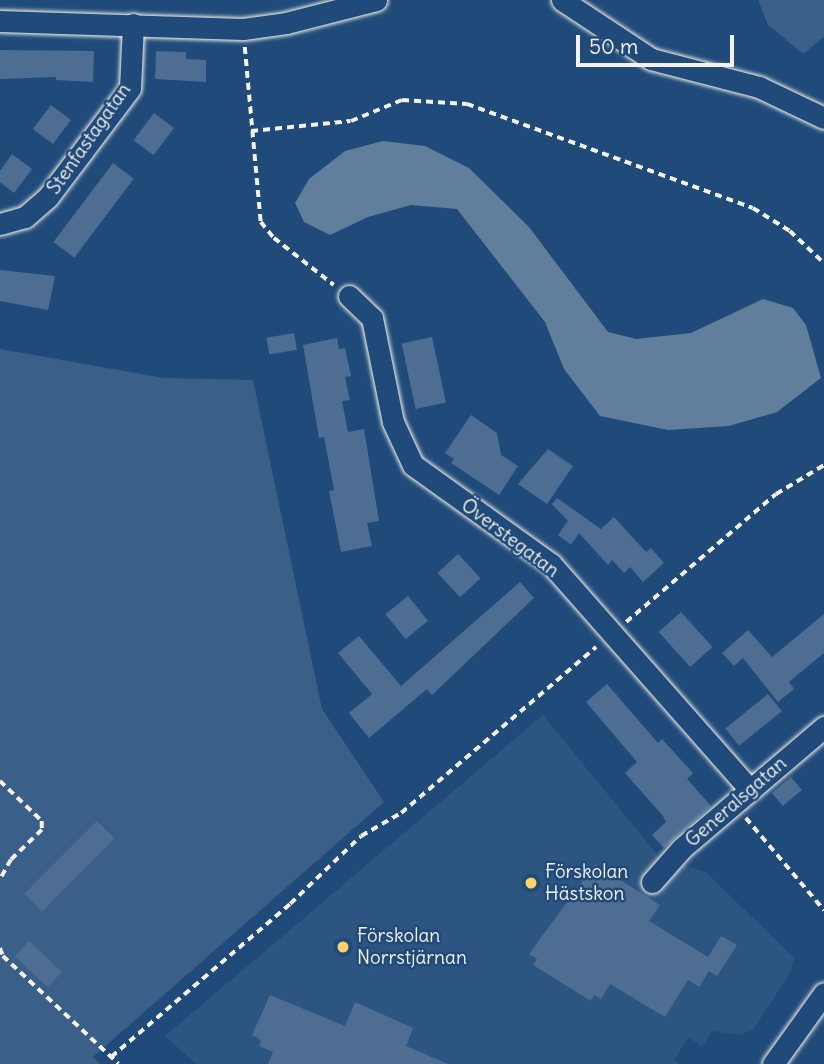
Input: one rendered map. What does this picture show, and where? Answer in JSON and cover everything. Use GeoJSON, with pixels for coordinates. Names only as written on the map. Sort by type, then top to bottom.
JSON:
{"type":"FeatureCollection","features":[{"type":"Feature","properties":{"kind":"street"},"geometry":{"type":"LineString","coordinates":[[0,21],[243,29],[286,23],[376,0]]}},
{"type":"Feature","properties":{"kind":"street"},"geometry":{"type":"LineString","coordinates":[[562,0],[651,59],[759,87],[824,118]]}},
{"type":"Feature","properties":{"kind":"street","name":"Stenfastagatan"},"geometry":{"type":"LineString","coordinates":[[0,225],[25,217],[48,197],[130,88],[133,24]]}},
{"type":"Feature","properties":{"kind":"street","name":"Överstegatan"},"geometry":{"type":"LineString","coordinates":[[349,296],[372,318],[393,422],[413,465],[551,564],[742,797]]}},
{"type":"Feature","properties":{"kind":"street","name":"Generalsgatan"},"geometry":{"type":"LineString","coordinates":[[652,882],[682,848],[824,727]]}},
{"type":"Feature","properties":{"kind":"street"},"geometry":{"type":"LineString","coordinates":[[773,1064],[824,993]]}},
{"type":"Feature","properties":{"kind":"path"},"geometry":{"type":"LineString","coordinates":[[247,76],[261,222],[293,254],[349,296]]}},
{"type":"Feature","properties":{"kind":"path"},"geometry":{"type":"LineString","coordinates":[[251,131],[351,121],[402,100],[467,104],[753,208],[790,231],[824,263]]}},
{"type":"Feature","properties":{"kind":"path"},"geometry":{"type":"LineString","coordinates":[[111,1057],[290,904],[361,836],[401,813],[776,495],[824,465]]}},
{"type":"Feature","properties":{"kind":"path"},"geometry":{"type":"LineString","coordinates":[[0,781],[42,821],[42,830],[11,860],[0,880]]}},
{"type":"Feature","properties":{"kind":"path"},"geometry":{"type":"LineString","coordinates":[[742,797],[824,910]]}},
{"type":"Feature","properties":{"kind":"path"},"geometry":{"type":"LineString","coordinates":[[0,948],[3,956],[119,1064]]}},
{"type":"Feature","properties":{"kind":"shaded area"},"geometry":{"type":"Polygon","coordinates":[[[758,0],[824,0],[824,37],[803,54],[768,25],[758,0]]]}},
{"type":"Feature","properties":{"kind":"shaded area"},"geometry":{"type":"Polygon","coordinates":[[[383,141],[425,146],[469,168],[529,227],[608,332],[636,339],[691,333],[763,299],[793,308],[806,325],[821,378],[777,412],[729,426],[668,430],[600,416],[564,369],[545,322],[457,209],[411,205],[368,217],[330,235],[304,222],[295,203],[309,179],[345,151],[383,141]]]}},
{"type":"Feature","properties":{"kind":"shaded area"},"geometry":{"type":"Polygon","coordinates":[[[0,349],[164,378],[253,380],[322,709],[384,802],[93,1057],[100,1064],[0,1064],[0,349]]]}},
{"type":"Feature","properties":{"kind":"shaded area","name":"Förskolan Hästskon"},"geometry":{"type":"Polygon","coordinates":[[[543,715],[659,857],[706,872],[794,958],[790,973],[753,1030],[740,1035],[712,1031],[702,1047],[689,1037],[674,1060],[680,1064],[196,1064],[165,1036],[543,715]]]}},
{"type":"Feature","properties":{"kind":"building"},"geometry":{"type":"Polygon","coordinates":[[[0,50],[94,51],[93,82],[56,80],[56,77],[0,79],[0,50]]]}},
{"type":"Feature","properties":{"kind":"building"},"geometry":{"type":"Polygon","coordinates":[[[156,51],[186,52],[186,59],[206,60],[206,82],[155,79],[156,51]]]}},
{"type":"Feature","properties":{"kind":"building"},"geometry":{"type":"Polygon","coordinates":[[[51,105],[71,120],[53,144],[33,129],[51,105]]]}},
{"type":"Feature","properties":{"kind":"building"},"geometry":{"type":"Polygon","coordinates":[[[154,113],[174,128],[154,155],[134,140],[154,113]]]}},
{"type":"Feature","properties":{"kind":"building"},"geometry":{"type":"Polygon","coordinates":[[[12,154],[32,169],[14,193],[0,182],[0,171],[12,154]]]}},
{"type":"Feature","properties":{"kind":"building"},"geometry":{"type":"Polygon","coordinates":[[[113,163],[134,179],[74,258],[53,242],[113,163]]]}},
{"type":"Feature","properties":{"kind":"building"},"geometry":{"type":"Polygon","coordinates":[[[0,270],[55,276],[48,310],[0,301],[0,270]]]}},
{"type":"Feature","properties":{"kind":"building"},"geometry":{"type":"Polygon","coordinates":[[[294,333],[297,350],[269,355],[266,338],[294,333]]]}},
{"type":"Feature","properties":{"kind":"building"},"geometry":{"type":"Polygon","coordinates":[[[432,337],[446,403],[416,409],[402,343],[432,337]]]}},
{"type":"Feature","properties":{"kind":"building"},"geometry":{"type":"Polygon","coordinates":[[[337,338],[339,349],[345,348],[351,376],[345,377],[350,400],[342,401],[348,432],[364,429],[379,521],[367,523],[372,546],[341,552],[329,491],[334,490],[324,437],[319,438],[303,345],[337,338]]]}},
{"type":"Feature","properties":{"kind":"building"},"geometry":{"type":"Polygon","coordinates":[[[471,415],[497,433],[501,455],[518,466],[499,495],[451,463],[454,459],[445,453],[471,415]]]}},
{"type":"Feature","properties":{"kind":"building"},"geometry":{"type":"Polygon","coordinates":[[[548,449],[573,466],[547,504],[518,484],[548,449]]]}},
{"type":"Feature","properties":{"kind":"building"},"geometry":{"type":"Polygon","coordinates":[[[557,498],[601,529],[614,517],[646,552],[651,548],[664,563],[643,582],[630,567],[624,573],[612,560],[608,565],[579,533],[571,545],[558,535],[568,521],[552,504],[557,498]]]}},
{"type":"Feature","properties":{"kind":"building"},"geometry":{"type":"Polygon","coordinates":[[[458,554],[481,578],[460,597],[438,573],[458,554]]]}},
{"type":"Feature","properties":{"kind":"building"},"geometry":{"type":"Polygon","coordinates":[[[520,582],[534,598],[432,695],[427,689],[369,738],[349,713],[372,694],[338,653],[359,636],[401,686],[520,582]]]}},
{"type":"Feature","properties":{"kind":"building"},"geometry":{"type":"Polygon","coordinates":[[[408,596],[428,621],[406,639],[385,614],[408,596]]]}},
{"type":"Feature","properties":{"kind":"building"},"geometry":{"type":"Polygon","coordinates":[[[681,612],[712,647],[690,667],[659,632],[681,612]]]}},
{"type":"Feature","properties":{"kind":"building"},"geometry":{"type":"Polygon","coordinates":[[[824,614],[824,653],[789,682],[794,689],[778,702],[743,658],[734,666],[722,653],[748,630],[772,657],[824,614]]]}},
{"type":"Feature","properties":{"kind":"building"},"geometry":{"type":"Polygon","coordinates":[[[607,684],[658,743],[662,739],[693,773],[687,779],[711,806],[664,848],[652,835],[666,822],[663,816],[625,773],[637,762],[586,702],[607,684]]]}},
{"type":"Feature","properties":{"kind":"building"},"geometry":{"type":"Polygon","coordinates":[[[768,694],[782,711],[739,746],[725,729],[768,694]]]}},
{"type":"Feature","properties":{"kind":"building"},"geometry":{"type":"Polygon","coordinates":[[[791,777],[802,790],[783,806],[772,793],[791,777]]]}},
{"type":"Feature","properties":{"kind":"building"},"geometry":{"type":"Polygon","coordinates":[[[97,821],[115,839],[42,912],[24,894],[97,821]]]}},
{"type":"Feature","properties":{"kind":"building"},"geometry":{"type":"Polygon","coordinates":[[[595,864],[660,905],[649,921],[708,957],[721,936],[737,945],[717,976],[709,971],[699,987],[688,980],[665,1017],[610,984],[601,999],[594,995],[591,1001],[533,965],[537,959],[529,954],[595,864]]]}},
{"type":"Feature","properties":{"kind":"building"},"geometry":{"type":"Polygon","coordinates":[[[29,941],[62,972],[48,987],[15,956],[29,941]]]}},
{"type":"Feature","properties":{"kind":"building"},"geometry":{"type":"Polygon","coordinates":[[[270,995],[345,1026],[355,1002],[413,1028],[406,1046],[448,1064],[268,1064],[273,1052],[259,1046],[261,1040],[252,1035],[270,995]]]}},
{"type":"Feature","properties":{"kind":"place","name":"Förskolan Hästskon"},"geometry":{"type":"Point","coordinates":[531,883]}},
{"type":"Feature","properties":{"kind":"place","name":"Förskolan Norrstjärnan"},"geometry":{"type":"Point","coordinates":[343,947]}}]}
